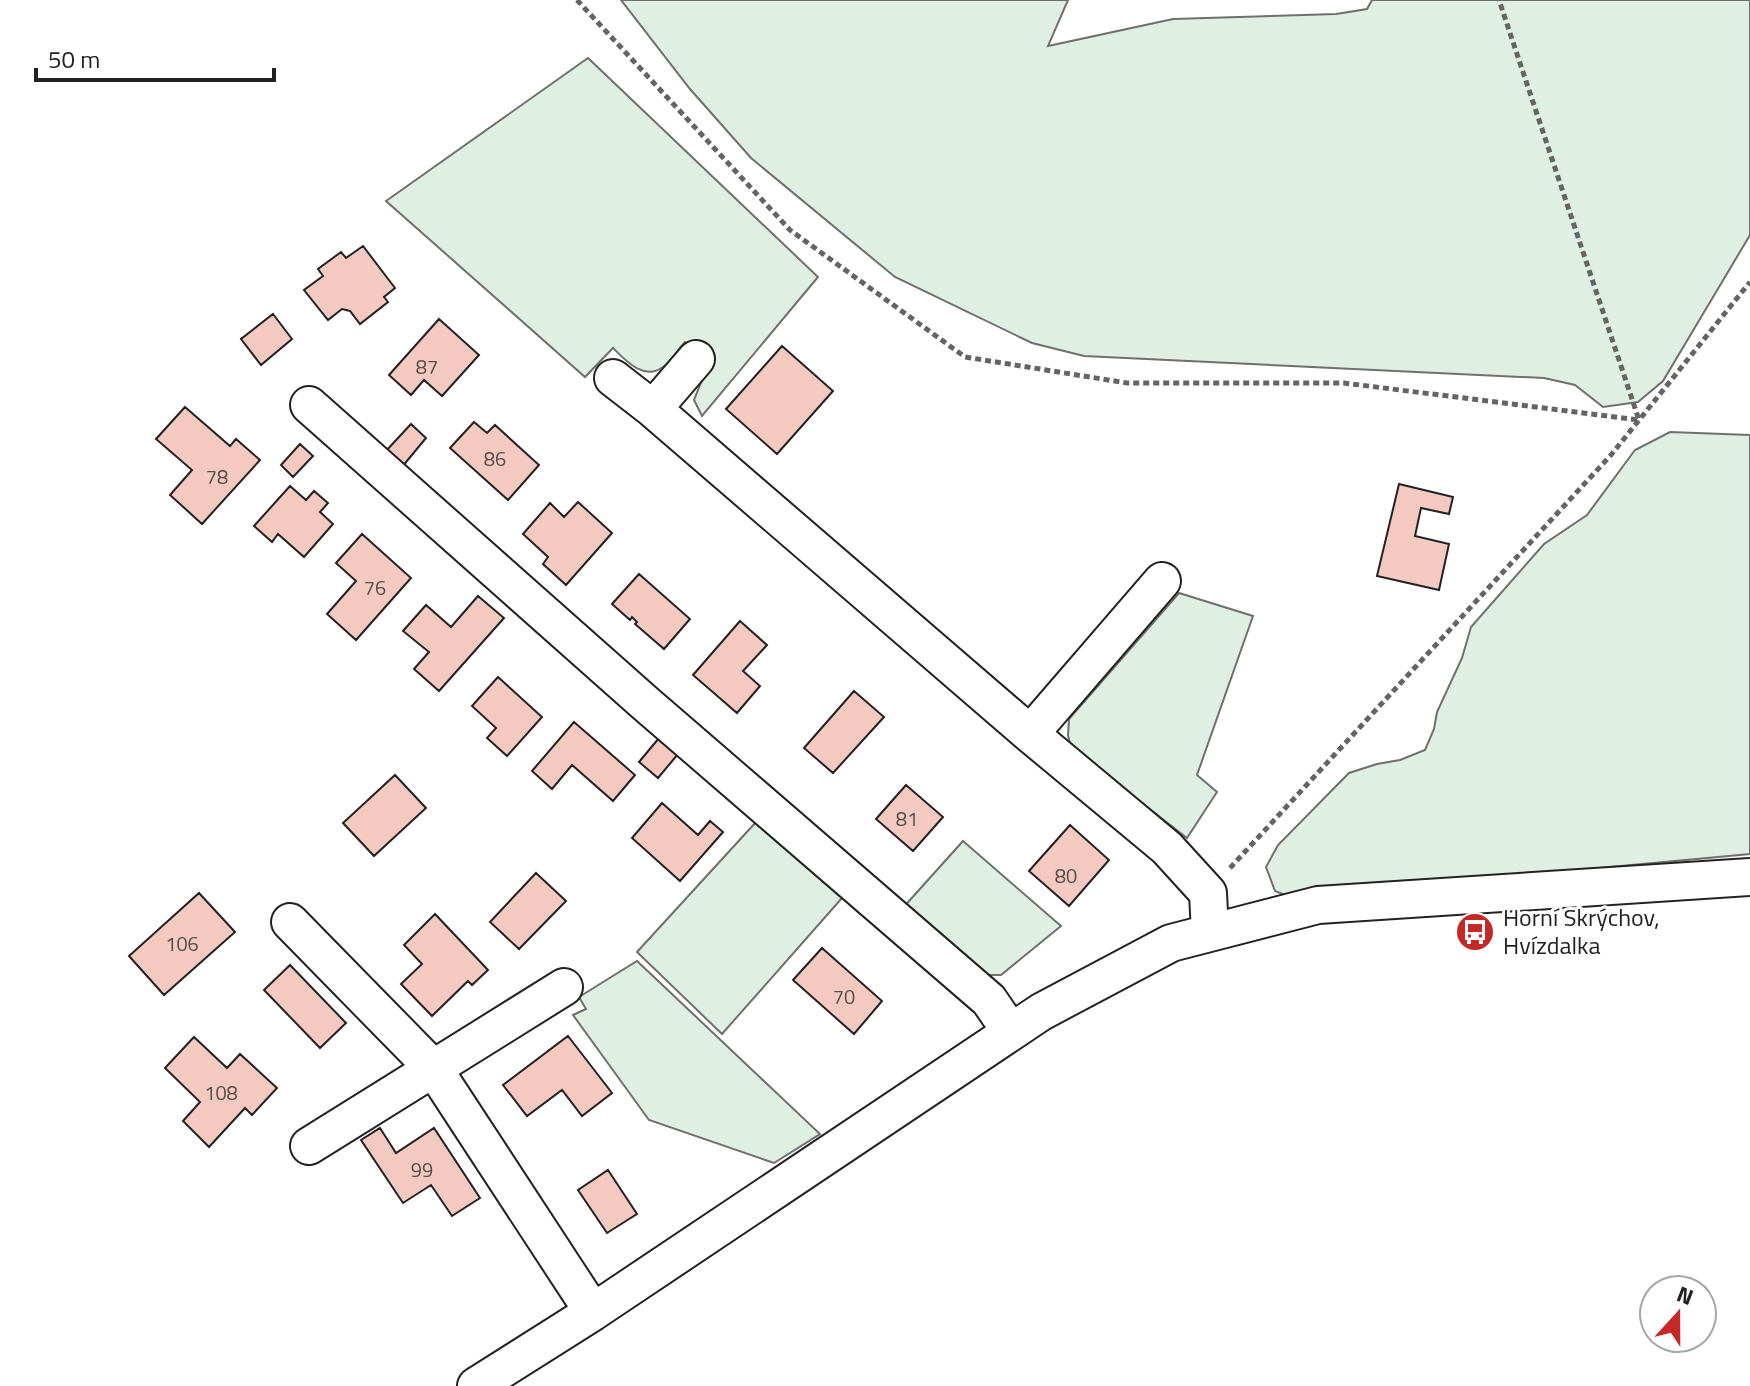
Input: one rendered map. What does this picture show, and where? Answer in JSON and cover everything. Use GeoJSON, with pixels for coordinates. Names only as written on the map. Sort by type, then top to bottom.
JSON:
{"type":"FeatureCollection","features":[{"type":"Feature","properties":{"kind":"street"},"geometry":{"type":"LineString","coordinates":[[653,409],[696,359]]}},
{"type":"Feature","properties":{"kind":"street"},"geometry":{"type":"LineString","coordinates":[[613,378],[1167,848],[1208,893],[1210,933]]}},
{"type":"Feature","properties":{"kind":"street"},"geometry":{"type":"LineString","coordinates":[[309,405],[645,703],[989,1000],[1011,1032]]}},
{"type":"Feature","properties":{"kind":"street"},"geometry":{"type":"LineString","coordinates":[[1030,734],[1162,581]]}},
{"type":"Feature","properties":{"kind":"street"},"geometry":{"type":"LineString","coordinates":[[476,1386],[593,1312],[1041,1012],[1171,943],[1318,905],[1750,877]]}},
{"type":"Feature","properties":{"kind":"street"},"geometry":{"type":"LineString","coordinates":[[290,922],[434,1069],[593,1312]]}},
{"type":"Feature","properties":{"kind":"street"},"geometry":{"type":"LineString","coordinates":[[309,1146],[564,987]]}},
{"type":"Feature","properties":{"kind":"path"},"geometry":{"type":"LineString","coordinates":[[577,0],[790,230],[965,357],[1127,383],[1344,383],[1639,420]]}},
{"type":"Feature","properties":{"kind":"path"},"geometry":{"type":"LineString","coordinates":[[1499,0],[1639,420]]}},
{"type":"Feature","properties":{"kind":"path"},"geometry":{"type":"LineString","coordinates":[[1208,893],[1611,455],[1750,282]]}},
{"type":"Feature","properties":{"kind":"green space"},"geometry":{"type":"Polygon","coordinates":[[[621,0],[1068,0],[1048,46],[1173,19],[1336,14],[1367,9],[1372,0],[1750,0],[1750,235],[1663,381],[1638,402],[1603,407],[1575,385],[1544,378],[1084,356],[1032,343],[895,277],[751,158],[690,89],[621,0]]]}},
{"type":"Feature","properties":{"kind":"green space"},"geometry":{"type":"Polygon","coordinates":[[[588,58],[818,277],[702,416],[694,400],[702,380],[713,366],[685,342],[666,364],[649,372],[636,368],[613,348],[585,377],[386,201],[588,58]]]}},
{"type":"Feature","properties":{"kind":"green space"},"geometry":{"type":"Polygon","coordinates":[[[1670,432],[1750,435],[1750,854],[1290,897],[1275,891],[1266,867],[1278,845],[1349,773],[1425,750],[1437,712],[1462,658],[1471,627],[1544,544],[1587,515],[1635,450],[1670,432]]]}},
{"type":"Feature","properties":{"kind":"green space"},"geometry":{"type":"Polygon","coordinates":[[[1179,593],[1253,616],[1197,775],[1217,792],[1187,838],[1071,748],[1068,735],[1069,719],[1179,593]]]}},
{"type":"Feature","properties":{"kind":"green space"},"geometry":{"type":"Polygon","coordinates":[[[756,822],[842,898],[722,1034],[637,952],[756,822]]]}},
{"type":"Feature","properties":{"kind":"green space"},"geometry":{"type":"Polygon","coordinates":[[[963,841],[1061,926],[1001,975],[978,975],[901,910],[963,841]]]}},
{"type":"Feature","properties":{"kind":"green space"},"geometry":{"type":"Polygon","coordinates":[[[637,961],[820,1134],[774,1163],[649,1120],[573,1015],[586,1009],[579,997],[637,961]]]}},
{"type":"Feature","properties":{"kind":"building"},"geometry":{"type":"Polygon","coordinates":[[[363,246],[395,288],[384,297],[388,302],[360,324],[350,311],[342,309],[328,320],[304,290],[323,276],[318,269],[341,252],[346,258],[363,246]]]}},
{"type":"Feature","properties":{"kind":"building"},"geometry":{"type":"Polygon","coordinates":[[[273,314],[292,339],[261,365],[241,339],[273,314]]]}},
{"type":"Feature","properties":{"kind":"building"},"geometry":{"type":"Polygon","coordinates":[[[439,319],[479,355],[442,396],[424,380],[411,395],[389,375],[439,319]]]}},
{"type":"Feature","properties":{"kind":"building"},"geometry":{"type":"Polygon","coordinates":[[[782,346],[833,391],[777,454],[726,409],[782,346]]]}},
{"type":"Feature","properties":{"kind":"building"},"geometry":{"type":"Polygon","coordinates":[[[185,407],[230,446],[236,439],[260,460],[202,524],[170,495],[192,470],[156,439],[185,407]]]}},
{"type":"Feature","properties":{"kind":"building"},"geometry":{"type":"Polygon","coordinates":[[[474,422],[487,433],[495,425],[539,465],[508,500],[450,448],[474,422]]]}},
{"type":"Feature","properties":{"kind":"building"},"geometry":{"type":"Polygon","coordinates":[[[411,424],[426,438],[402,467],[385,452],[411,424]]]}},
{"type":"Feature","properties":{"kind":"building"},"geometry":{"type":"Polygon","coordinates":[[[300,444],[313,456],[293,477],[281,465],[300,444]]]}},
{"type":"Feature","properties":{"kind":"building"},"geometry":{"type":"Polygon","coordinates":[[[1399,484],[1453,497],[1449,514],[1421,508],[1415,536],[1449,544],[1439,590],[1377,576],[1399,484]]]}},
{"type":"Feature","properties":{"kind":"building"},"geometry":{"type":"Polygon","coordinates":[[[290,486],[306,500],[314,491],[328,503],[320,512],[333,524],[304,557],[278,534],[272,542],[254,526],[290,486]]]}},
{"type":"Feature","properties":{"kind":"building"},"geometry":{"type":"Polygon","coordinates":[[[578,502],[612,533],[566,585],[543,564],[548,557],[523,534],[550,503],[564,517],[578,502]]]}},
{"type":"Feature","properties":{"kind":"building"},"geometry":{"type":"Polygon","coordinates":[[[362,534],[411,578],[356,640],[327,614],[356,581],[336,563],[362,534]]]}},
{"type":"Feature","properties":{"kind":"building"},"geometry":{"type":"Polygon","coordinates":[[[639,574],[690,619],[664,649],[635,624],[637,622],[632,617],[630,620],[612,604],[639,574]]]}},
{"type":"Feature","properties":{"kind":"building"},"geometry":{"type":"Polygon","coordinates":[[[478,596],[504,618],[439,691],[414,669],[429,652],[403,631],[426,605],[451,627],[478,596]]]}},
{"type":"Feature","properties":{"kind":"building"},"geometry":{"type":"Polygon","coordinates":[[[740,621],[767,645],[743,671],[760,686],[737,713],[693,675],[740,621]]]}},
{"type":"Feature","properties":{"kind":"building"},"geometry":{"type":"Polygon","coordinates":[[[498,677],[542,717],[507,756],[487,738],[496,728],[472,706],[498,677]]]}},
{"type":"Feature","properties":{"kind":"building"},"geometry":{"type":"Polygon","coordinates":[[[854,691],[884,717],[833,773],[804,748],[854,691]]]}},
{"type":"Feature","properties":{"kind":"building"},"geometry":{"type":"Polygon","coordinates":[[[574,722],[635,775],[613,801],[572,765],[552,789],[532,771],[574,722]]]}},
{"type":"Feature","properties":{"kind":"building"},"geometry":{"type":"Polygon","coordinates":[[[659,738],[678,754],[658,778],[639,762],[659,738]]]}},
{"type":"Feature","properties":{"kind":"building"},"geometry":{"type":"Polygon","coordinates":[[[395,775],[426,808],[374,856],[343,823],[395,775]]]}},
{"type":"Feature","properties":{"kind":"building"},"geometry":{"type":"Polygon","coordinates":[[[906,785],[943,817],[913,851],[876,819],[906,785]]]}},
{"type":"Feature","properties":{"kind":"building"},"geometry":{"type":"Polygon","coordinates":[[[662,803],[698,835],[710,821],[723,832],[680,881],[632,838],[662,803]]]}},
{"type":"Feature","properties":{"kind":"building"},"geometry":{"type":"Polygon","coordinates":[[[1070,825],[1109,860],[1069,906],[1029,871],[1070,825]]]}},
{"type":"Feature","properties":{"kind":"building"},"geometry":{"type":"Polygon","coordinates":[[[536,873],[566,901],[519,949],[490,922],[536,873]]]}},
{"type":"Feature","properties":{"kind":"building"},"geometry":{"type":"Polygon","coordinates":[[[199,893],[235,932],[164,995],[129,956],[199,893]]]}},
{"type":"Feature","properties":{"kind":"building"},"geometry":{"type":"Polygon","coordinates":[[[435,914],[488,970],[472,985],[468,981],[432,1016],[401,984],[422,964],[404,945],[435,914]]]}},
{"type":"Feature","properties":{"kind":"building"},"geometry":{"type":"Polygon","coordinates":[[[822,948],[882,1001],[854,1034],[793,980],[822,948]]]}},
{"type":"Feature","properties":{"kind":"building"},"geometry":{"type":"Polygon","coordinates":[[[290,965],[346,1023],[320,1048],[264,990],[290,965]]]}},
{"type":"Feature","properties":{"kind":"building"},"geometry":{"type":"Polygon","coordinates":[[[568,1036],[612,1093],[582,1116],[562,1090],[527,1116],[503,1085],[568,1036]]]}},
{"type":"Feature","properties":{"kind":"building"},"geometry":{"type":"Polygon","coordinates":[[[194,1037],[227,1068],[240,1054],[277,1088],[252,1115],[245,1108],[209,1147],[183,1121],[200,1102],[165,1068],[194,1037]]]}},
{"type":"Feature","properties":{"kind":"building"},"geometry":{"type":"Polygon","coordinates":[[[380,1128],[396,1153],[434,1128],[480,1198],[452,1216],[431,1185],[403,1203],[361,1140],[380,1128]]]}},
{"type":"Feature","properties":{"kind":"building"},"geometry":{"type":"Polygon","coordinates":[[[608,1170],[637,1214],[607,1233],[578,1190],[608,1170]]]}},
{"type":"Feature","properties":{"kind":"place","name":"Horní Skrýchov, Hvízdalka"},"geometry":{"type":"Point","coordinates":[1475,932]}}]}
